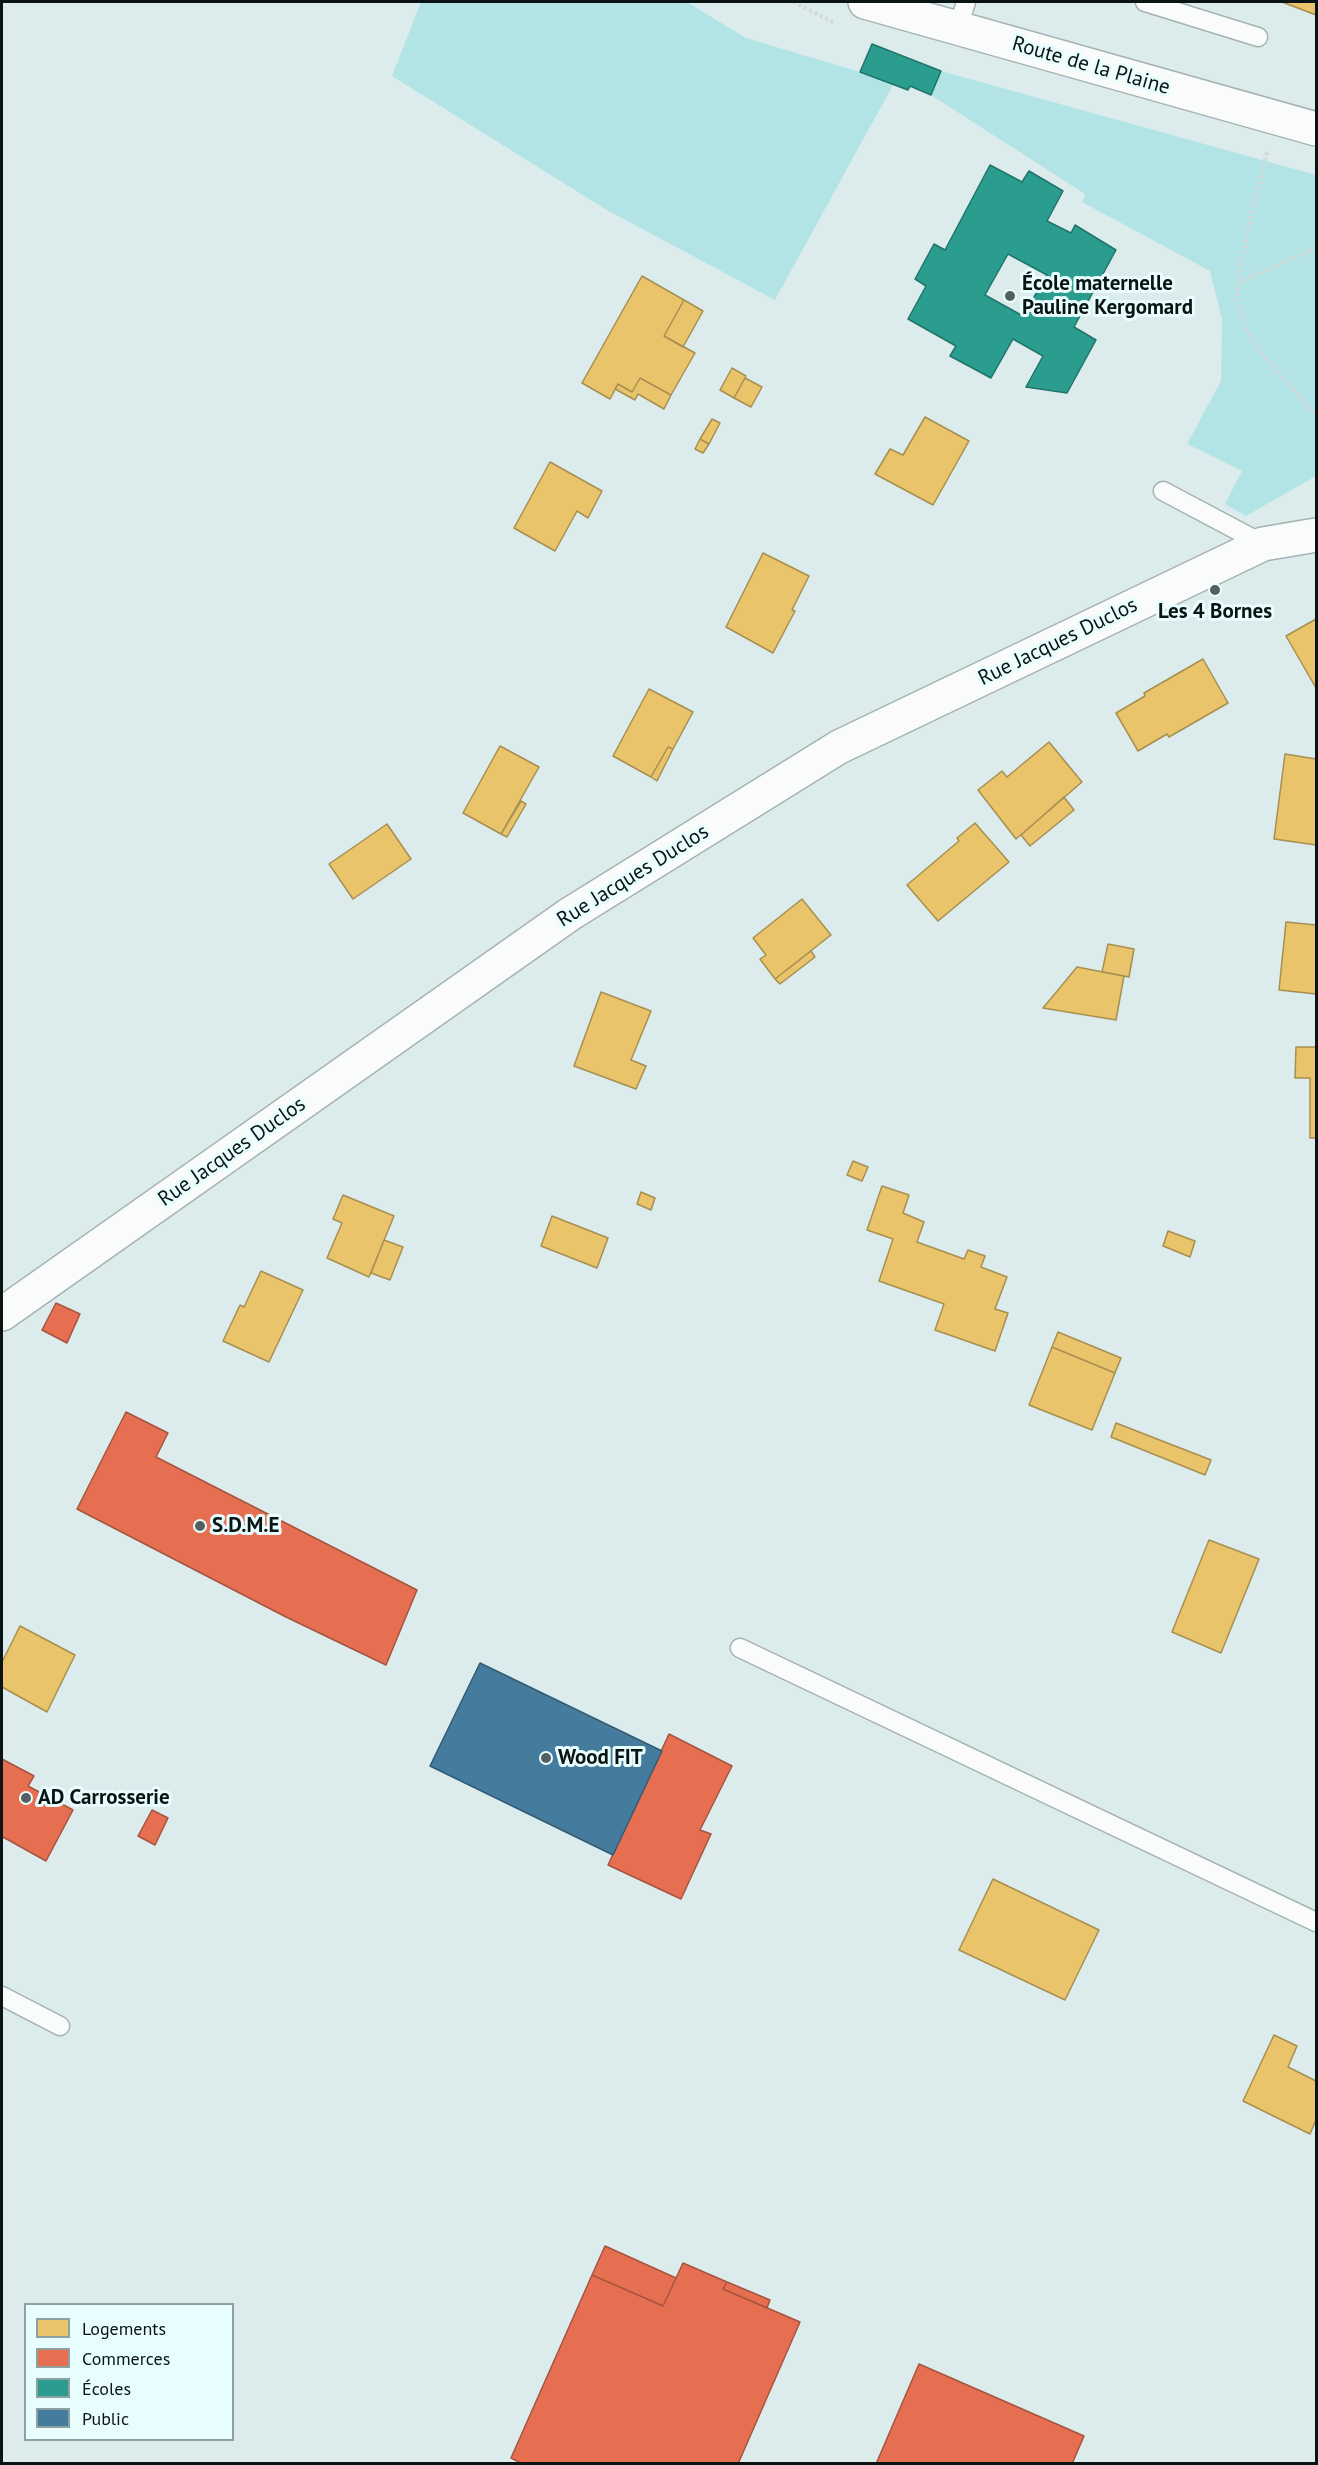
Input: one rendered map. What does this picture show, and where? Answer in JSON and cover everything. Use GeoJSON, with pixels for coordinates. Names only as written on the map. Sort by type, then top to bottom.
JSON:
{"type":"FeatureCollection","features":[{"type":"Feature","properties":{"kind":"street","name":"Route de la Plaine"},"geometry":{"type":"LineString","coordinates":[[865,2],[962,15],[1317,129]]}},
{"type":"Feature","properties":{"kind":"street","name":"Rue Jacques Duclos"},"geometry":{"type":"LineString","coordinates":[[2,1314],[570,914],[839,747],[1263,544],[1317,535]]}},
{"type":"Feature","properties":{"kind":"lane"},"geometry":{"type":"LineString","coordinates":[[1145,2],[1258,37]]}},
{"type":"Feature","properties":{"kind":"lane"},"geometry":{"type":"LineString","coordinates":[[1163,491],[1263,544]]}},
{"type":"Feature","properties":{"kind":"lane"},"geometry":{"type":"LineString","coordinates":[[740,1648],[1317,1922]]}},
{"type":"Feature","properties":{"kind":"lane"},"geometry":{"type":"LineString","coordinates":[[2,1996],[60,2026]]}},
{"type":"Feature","properties":{"kind":"path"},"geometry":{"type":"LineString","coordinates":[[1276,155],[1266,152],[1240,265],[1237,303],[1247,331],[1262,354],[1317,416]]}},
{"type":"Feature","properties":{"kind":"path"},"geometry":{"type":"LineString","coordinates":[[1238,283],[1317,248]]}},
{"type":"Feature","properties":{"kind":"shaded area"},"geometry":{"type":"Polygon","coordinates":[[[421,2],[687,2],[746,38],[860,72],[893,85],[775,300],[605,209],[392,76],[421,2]]]}},
{"type":"Feature","properties":{"kind":"shaded area"},"geometry":{"type":"Polygon","coordinates":[[[941,71],[1316,175],[1316,476],[1246,516],[1225,504],[1242,471],[1187,444],[1221,381],[1222,319],[1210,271],[1082,202],[1085,194],[931,95],[941,71]]]}},
{"type":"Feature","properties":{"kind":"building: Logements"},"geometry":{"type":"Polygon","coordinates":[[[1282,2],[1316,2],[1316,15],[1282,2]]]}},
{"type":"Feature","properties":{"kind":"building: Logements"},"geometry":{"type":"Polygon","coordinates":[[[642,276],[684,300],[664,336],[695,353],[671,395],[640,378],[632,392],[618,384],[610,399],[582,383],[642,276]]]}},
{"type":"Feature","properties":{"kind":"building: Logements"},"geometry":{"type":"Polygon","coordinates":[[[684,300],[703,311],[683,347],[664,336],[684,300]]]}},
{"type":"Feature","properties":{"kind":"building: Logements"},"geometry":{"type":"Polygon","coordinates":[[[732,368],[746,376],[734,398],[720,390],[732,368]]]}},
{"type":"Feature","properties":{"kind":"building: Logements"},"geometry":{"type":"Polygon","coordinates":[[[640,378],[671,395],[664,409],[638,394],[635,400],[615,389],[618,384],[632,392],[640,378]]]}},
{"type":"Feature","properties":{"kind":"building: Logements"},"geometry":{"type":"Polygon","coordinates":[[[745,378],[762,387],[751,407],[734,398],[745,378]]]}},
{"type":"Feature","properties":{"kind":"building: Logements"},"geometry":{"type":"Polygon","coordinates":[[[925,417],[969,441],[933,505],[875,474],[890,449],[903,455],[925,417]]]}},
{"type":"Feature","properties":{"kind":"building: Logements"},"geometry":{"type":"Polygon","coordinates":[[[712,419],[720,423],[709,444],[700,439],[712,419]]]}},
{"type":"Feature","properties":{"kind":"building: Logements"},"geometry":{"type":"Polygon","coordinates":[[[700,439],[709,444],[703,453],[695,449],[700,439]]]}},
{"type":"Feature","properties":{"kind":"building: Logements"},"geometry":{"type":"Polygon","coordinates":[[[550,462],[602,491],[588,518],[577,511],[555,551],[514,528],[550,462]]]}},
{"type":"Feature","properties":{"kind":"building: Logements"},"geometry":{"type":"Polygon","coordinates":[[[763,553],[809,576],[792,610],[795,611],[773,653],[726,627],[763,553]]]}},
{"type":"Feature","properties":{"kind":"building: Logements"},"geometry":{"type":"Polygon","coordinates":[[[1316,619],[1316,688],[1286,636],[1316,619]]]}},
{"type":"Feature","properties":{"kind":"building: Logements"},"geometry":{"type":"Polygon","coordinates":[[[1203,659],[1228,703],[1169,737],[1167,734],[1138,751],[1116,713],[1145,696],[1144,693],[1203,659]]]}},
{"type":"Feature","properties":{"kind":"building: Logements"},"geometry":{"type":"Polygon","coordinates":[[[649,689],[693,712],[673,749],[668,747],[651,777],[613,756],[649,689]]]}},
{"type":"Feature","properties":{"kind":"building: Logements"},"geometry":{"type":"Polygon","coordinates":[[[1049,742],[1082,782],[1016,839],[978,790],[1002,771],[1007,777],[1049,742]]]}},
{"type":"Feature","properties":{"kind":"building: Logements"},"geometry":{"type":"Polygon","coordinates":[[[500,746],[539,767],[501,834],[463,813],[500,746]]]}},
{"type":"Feature","properties":{"kind":"building: Logements"},"geometry":{"type":"Polygon","coordinates":[[[668,747],[673,749],[657,781],[651,777],[668,747]]]}},
{"type":"Feature","properties":{"kind":"building: Logements"},"geometry":{"type":"Polygon","coordinates":[[[1285,754],[1316,759],[1316,845],[1274,839],[1285,754]]]}},
{"type":"Feature","properties":{"kind":"building: Logements"},"geometry":{"type":"Polygon","coordinates":[[[1064,797],[1074,810],[1030,846],[1021,835],[1064,797]]]}},
{"type":"Feature","properties":{"kind":"building: Logements"},"geometry":{"type":"Polygon","coordinates":[[[521,801],[526,804],[507,837],[501,834],[521,801]]]}},
{"type":"Feature","properties":{"kind":"building: Logements"},"geometry":{"type":"Polygon","coordinates":[[[975,823],[1009,862],[938,921],[907,885],[959,841],[957,838],[975,823]]]}},
{"type":"Feature","properties":{"kind":"building: Logements"},"geometry":{"type":"Polygon","coordinates":[[[387,824],[411,859],[353,899],[329,864],[387,824]]]}},
{"type":"Feature","properties":{"kind":"building: Logements"},"geometry":{"type":"Polygon","coordinates":[[[802,899],[831,935],[775,979],[760,959],[766,955],[753,938],[802,899]]]}},
{"type":"Feature","properties":{"kind":"building: Logements"},"geometry":{"type":"Polygon","coordinates":[[[1286,922],[1316,925],[1316,994],[1279,990],[1286,922]]]}},
{"type":"Feature","properties":{"kind":"building: Logements"},"geometry":{"type":"Polygon","coordinates":[[[1108,944],[1134,949],[1129,977],[1102,972],[1108,944]]]}},
{"type":"Feature","properties":{"kind":"building: Logements"},"geometry":{"type":"Polygon","coordinates":[[[811,951],[815,957],[780,984],[775,979],[811,951]]]}},
{"type":"Feature","properties":{"kind":"building: Logements"},"geometry":{"type":"Polygon","coordinates":[[[1077,967],[1124,976],[1116,1020],[1043,1008],[1077,967]]]}},
{"type":"Feature","properties":{"kind":"building: Logements"},"geometry":{"type":"Polygon","coordinates":[[[601,992],[651,1011],[631,1060],[646,1066],[636,1089],[574,1066],[601,992]]]}},
{"type":"Feature","properties":{"kind":"building: Logements"},"geometry":{"type":"Polygon","coordinates":[[[1296,1047],[1316,1047],[1316,1138],[1310,1138],[1310,1078],[1295,1078],[1296,1047]]]}},
{"type":"Feature","properties":{"kind":"building: Logements"},"geometry":{"type":"Polygon","coordinates":[[[853,1161],[868,1167],[862,1181],[847,1175],[853,1161]]]}},
{"type":"Feature","properties":{"kind":"building: Logements"},"geometry":{"type":"Polygon","coordinates":[[[882,1186],[909,1195],[903,1213],[924,1222],[917,1242],[964,1259],[968,1250],[985,1256],[981,1267],[1007,1277],[995,1309],[1008,1313],[995,1351],[935,1330],[944,1304],[879,1281],[893,1239],[867,1230],[882,1186]]]}},
{"type":"Feature","properties":{"kind":"building: Logements"},"geometry":{"type":"Polygon","coordinates":[[[641,1192],[655,1198],[651,1210],[637,1204],[641,1192]]]}},
{"type":"Feature","properties":{"kind":"building: Logements"},"geometry":{"type":"Polygon","coordinates":[[[343,1195],[394,1216],[369,1277],[327,1258],[342,1223],[333,1219],[343,1195]]]}},
{"type":"Feature","properties":{"kind":"building: Logements"},"geometry":{"type":"Polygon","coordinates":[[[552,1216],[608,1238],[597,1268],[541,1246],[552,1216]]]}},
{"type":"Feature","properties":{"kind":"building: Logements"},"geometry":{"type":"Polygon","coordinates":[[[1168,1231],[1195,1241],[1190,1257],[1163,1246],[1168,1231]]]}},
{"type":"Feature","properties":{"kind":"building: Logements"},"geometry":{"type":"Polygon","coordinates":[[[384,1240],[403,1247],[390,1280],[371,1273],[384,1240]]]}},
{"type":"Feature","properties":{"kind":"building: Logements"},"geometry":{"type":"Polygon","coordinates":[[[261,1271],[303,1290],[269,1362],[223,1341],[240,1305],[244,1307],[261,1271]]]}},
{"type":"Feature","properties":{"kind":"building: Logements"},"geometry":{"type":"Polygon","coordinates":[[[1058,1332],[1121,1358],[1115,1373],[1052,1347],[1058,1332]]]}},
{"type":"Feature","properties":{"kind":"building: Logements"},"geometry":{"type":"Polygon","coordinates":[[[1052,1347],[1115,1373],[1092,1430],[1029,1405],[1052,1347]]]}},
{"type":"Feature","properties":{"kind":"building: Logements"},"geometry":{"type":"Polygon","coordinates":[[[1116,1423],[1211,1460],[1205,1475],[1111,1437],[1116,1423]]]}},
{"type":"Feature","properties":{"kind":"building: Logements"},"geometry":{"type":"Polygon","coordinates":[[[1209,1540],[1259,1559],[1221,1653],[1172,1632],[1209,1540]]]}},
{"type":"Feature","properties":{"kind":"building: Logements"},"geometry":{"type":"Polygon","coordinates":[[[20,1626],[75,1655],[47,1712],[2,1687],[2,1662],[20,1626]]]}},
{"type":"Feature","properties":{"kind":"building: Logements"},"geometry":{"type":"Polygon","coordinates":[[[993,1879],[1099,1930],[1065,2000],[959,1950],[993,1879]]]}},
{"type":"Feature","properties":{"kind":"building: Logements"},"geometry":{"type":"Polygon","coordinates":[[[1274,2035],[1297,2046],[1288,2067],[1316,2081],[1316,2120],[1310,2134],[1243,2101],[1274,2035]]]}},
{"type":"Feature","properties":{"kind":"building: Commerces"},"geometry":{"type":"Polygon","coordinates":[[[56,1303],[80,1314],[67,1343],[42,1330],[56,1303]]]}},
{"type":"Feature","properties":{"kind":"building: Commerces","name":"S.D.M.E"},"geometry":{"type":"Polygon","coordinates":[[[126,1412],[168,1433],[156,1457],[417,1590],[386,1665],[286,1617],[77,1509],[126,1412]]]}},
{"type":"Feature","properties":{"kind":"building: Commerces"},"geometry":{"type":"Polygon","coordinates":[[[669,1734],[732,1766],[700,1830],[711,1834],[681,1899],[608,1865],[669,1734]]]}},
{"type":"Feature","properties":{"kind":"building: Commerces","name":"AD Carrosserie"},"geometry":{"type":"Polygon","coordinates":[[[2,1759],[34,1776],[28,1786],[73,1810],[46,1861],[3,1837],[2,1840],[2,1759]]]}},
{"type":"Feature","properties":{"kind":"building: Commerces"},"geometry":{"type":"Polygon","coordinates":[[[152,1810],[168,1818],[155,1845],[138,1836],[152,1810]]]}},
{"type":"Feature","properties":{"kind":"building: Commerces"},"geometry":{"type":"Polygon","coordinates":[[[605,2246],[676,2278],[663,2306],[592,2275],[605,2246]]]}},
{"type":"Feature","properties":{"kind":"building: Commerces"},"geometry":{"type":"Polygon","coordinates":[[[683,2263],[727,2282],[723,2289],[800,2322],[738,2464],[523,2464],[511,2458],[592,2275],[663,2306],[683,2263]]]}},
{"type":"Feature","properties":{"kind":"building: Commerces"},"geometry":{"type":"Polygon","coordinates":[[[727,2282],[770,2300],[767,2308],[723,2289],[727,2282]]]}},
{"type":"Feature","properties":{"kind":"building: Commerces"},"geometry":{"type":"Polygon","coordinates":[[[919,2364],[1084,2436],[1072,2464],[876,2464],[919,2364]]]}},
{"type":"Feature","properties":{"kind":"building: Écoles"},"geometry":{"type":"Polygon","coordinates":[[[872,44],[941,71],[931,95],[910,86],[908,90],[860,72],[872,44]]]}},
{"type":"Feature","properties":{"kind":"building: Écoles"},"geometry":{"type":"Polygon","coordinates":[[[990,165],[1022,182],[1029,171],[1063,191],[1047,221],[1071,233],[1075,225],[1116,250],[1074,327],[1096,340],[1067,393],[1026,387],[1043,356],[1013,339],[991,378],[950,356],[956,346],[908,319],[926,286],[915,279],[934,244],[945,250],[990,165]],[[1008,254],[985,295],[1023,316],[1047,275],[1008,254]]]}},
{"type":"Feature","properties":{"kind":"building: Public","name":"Wood FIT"},"geometry":{"type":"Polygon","coordinates":[[[480,1663],[662,1751],[613,1855],[430,1766],[480,1663]]]}},
{"type":"Feature","properties":{"kind":"place","name":"École maternelle Pauline Kergomard"},"geometry":{"type":"Point","coordinates":[1010,296]}},
{"type":"Feature","properties":{"kind":"place","name":"Les 4 Bornes"},"geometry":{"type":"Point","coordinates":[1215,590]}},
{"type":"Feature","properties":{"kind":"place","name":"S.D.M.E"},"geometry":{"type":"Point","coordinates":[200,1526]}},
{"type":"Feature","properties":{"kind":"place","name":"Wood FIT"},"geometry":{"type":"Point","coordinates":[546,1758]}},
{"type":"Feature","properties":{"kind":"place","name":"AD Carrosserie"},"geometry":{"type":"Point","coordinates":[26,1798]}}]}
